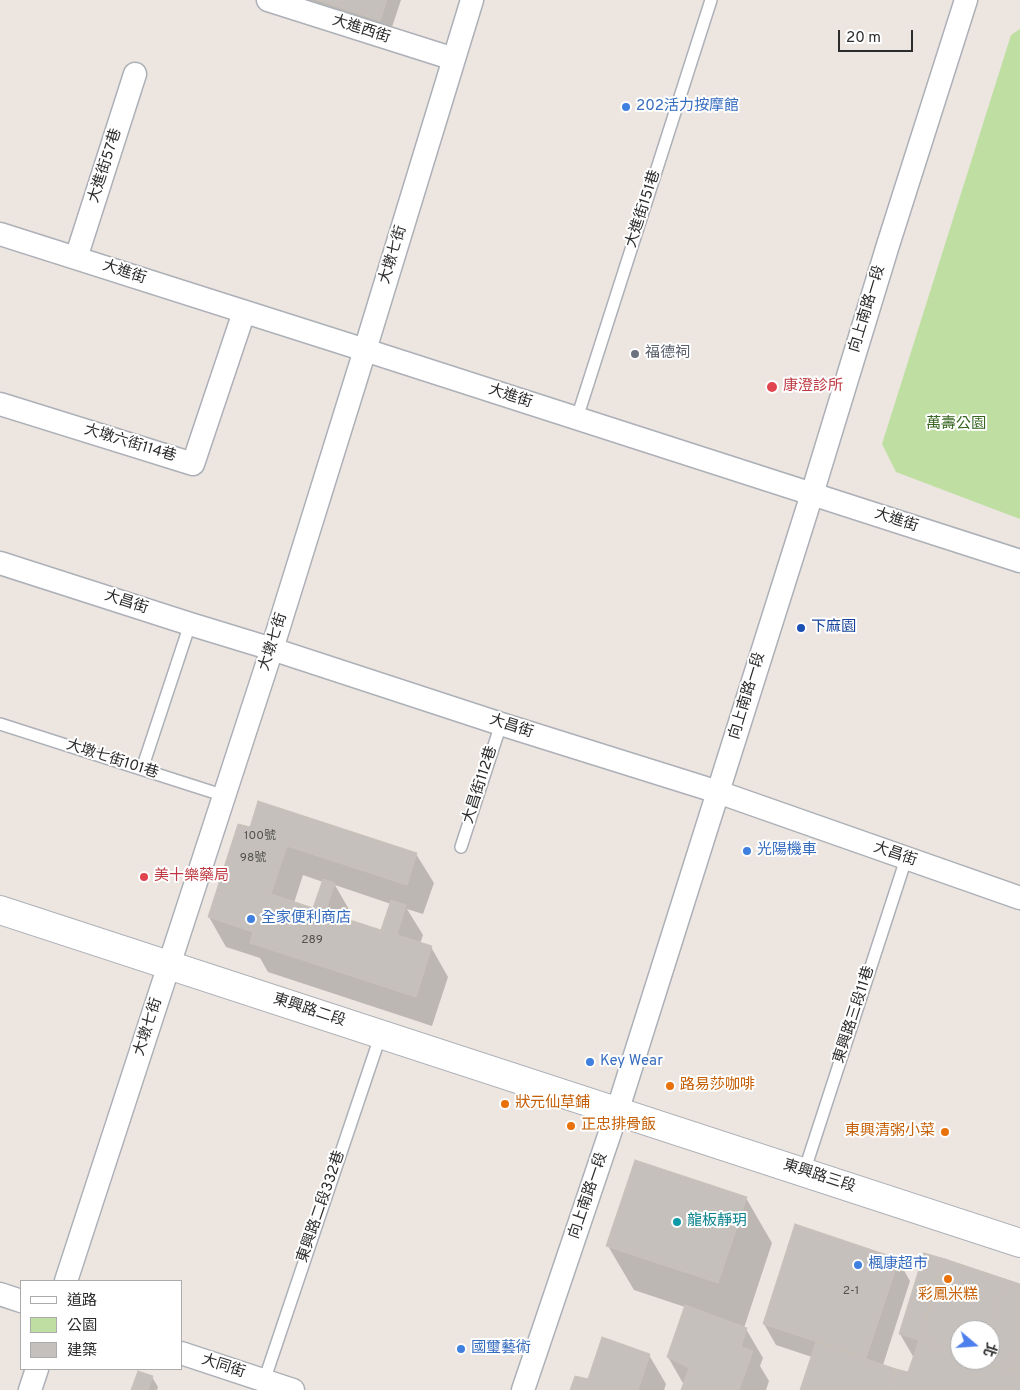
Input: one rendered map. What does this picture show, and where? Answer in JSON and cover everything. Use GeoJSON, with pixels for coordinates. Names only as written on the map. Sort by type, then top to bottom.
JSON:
{"type":"FeatureCollection","features":[{"type":"Feature","properties":{"kind":"street","name":"大進西街"},"geometry":{"type":"LineString","coordinates":[[268,0],[454,59]]}},
{"type":"Feature","properties":{"kind":"street","name":"大墩七街"},"geometry":{"type":"LineString","coordinates":[[66,1280],[272,649],[472,0]]}},
{"type":"Feature","properties":{"kind":"street","name":"向上南路一段"},"geometry":{"type":"LineString","coordinates":[[523,1390],[617,1112],[966,0]]}},
{"type":"Feature","properties":{"kind":"street","name":"大進街57巷"},"geometry":{"type":"LineString","coordinates":[[76,258],[135,74]]}},
{"type":"Feature","properties":{"kind":"street","name":"大進街"},"geometry":{"type":"LineString","coordinates":[[0,234],[1020,560]]}},
{"type":"Feature","properties":{"kind":"street","name":"大墩六街114巷"},"geometry":{"type":"LineString","coordinates":[[0,404],[193,464],[244,312]]}},
{"type":"Feature","properties":{"kind":"street","name":"大昌街"},"geometry":{"type":"LineString","coordinates":[[0,563],[718,792],[1020,898]]}},
{"type":"Feature","properties":{"kind":"street","name":"東興路二段"},"geometry":{"type":"LineString","coordinates":[[0,910],[617,1112]]}},
{"type":"Feature","properties":{"kind":"street","name":"東興路三段"},"geometry":{"type":"LineString","coordinates":[[617,1112],[1020,1243]]}},
{"type":"Feature","properties":{"kind":"street"},"geometry":{"type":"LineString","coordinates":[[0,1294],[20,1301]]}},
{"type":"Feature","properties":{"kind":"street","name":"大同街"},"geometry":{"type":"LineString","coordinates":[[182,1353],[254,1382],[293,1390]]}},
{"type":"Feature","properties":{"kind":"street"},"geometry":{"type":"LineString","coordinates":[[30,1390],[37,1370]]}},
{"type":"Feature","properties":{"kind":"lane","name":"大進街151巷"},"geometry":{"type":"LineString","coordinates":[[577,418],[711,0]]}},
{"type":"Feature","properties":{"kind":"lane"},"geometry":{"type":"LineString","coordinates":[[142,769],[190,624]]}},
{"type":"Feature","properties":{"kind":"lane","name":"大墩七街101巷"},"geometry":{"type":"LineString","coordinates":[[0,724],[225,796]]}},
{"type":"Feature","properties":{"kind":"lane","name":"大昌街112巷"},"geometry":{"type":"LineString","coordinates":[[462,846],[501,724]]}},
{"type":"Feature","properties":{"kind":"lane","name":"東興路三段11巷"},"geometry":{"type":"LineString","coordinates":[[804,1172],[906,859]]}},
{"type":"Feature","properties":{"kind":"lane","name":"東興路二段332巷"},"geometry":{"type":"LineString","coordinates":[[254,1382],[381,1034]]}},
{"type":"Feature","properties":{"kind":"green space","name":"萬壽公園"},"geometry":{"type":"Polygon","coordinates":[[[1020,29],[1020,519],[896,472],[882,444],[1011,35],[1020,29]]]}},
{"type":"Feature","properties":{"kind":"building"},"geometry":{"type":"Polygon","coordinates":[[[317,0],[387,0],[380,21],[317,0]]]}},
{"type":"Feature","properties":{"kind":"building"},"geometry":{"type":"Polygon","coordinates":[[[258,801],[417,853],[407,885],[287,846],[271,894],[313,908],[323,879],[335,883],[325,912],[381,930],[391,900],[406,905],[397,935],[432,946],[416,997],[250,943],[253,932],[208,917],[238,824],[250,827],[258,801]]]}},
{"type":"Feature","properties":{"kind":"building","name":"龍板靜玥"},"geometry":{"type":"Polygon","coordinates":[[[635,1160],[747,1197],[718,1283],[606,1246],[635,1160]]]}},
{"type":"Feature","properties":{"kind":"building"},"geometry":{"type":"Polygon","coordinates":[[[795,1224],[899,1259],[866,1358],[763,1324],[795,1224]]]}},
{"type":"Feature","properties":{"kind":"building"},"geometry":{"type":"Polygon","coordinates":[[[924,1253],[945,1259],[919,1340],[899,1334],[924,1253]]]}},
{"type":"Feature","properties":{"kind":"building"},"geometry":{"type":"Polygon","coordinates":[[[945,1259],[1005,1279],[991,1320],[950,1320],[950,1350],[919,1340],[945,1259]]]}},
{"type":"Feature","properties":{"kind":"building"},"geometry":{"type":"Polygon","coordinates":[[[1005,1279],[1020,1284],[1020,1345],[1012,1370],[1000,1366],[1000,1320],[991,1320],[1005,1279]]]}},
{"type":"Feature","properties":{"kind":"building"},"geometry":{"type":"Polygon","coordinates":[[[685,1305],[747,1328],[741,1347],[753,1351],[739,1390],[681,1390],[689,1368],[667,1357],[685,1305]]]}},
{"type":"Feature","properties":{"kind":"building"},"geometry":{"type":"Polygon","coordinates":[[[602,1337],[650,1354],[638,1390],[570,1390],[575,1376],[588,1379],[602,1337]]]}},
{"type":"Feature","properties":{"kind":"building"},"geometry":{"type":"Polygon","coordinates":[[[919,1340],[950,1350],[950,1370],[1000,1370],[1000,1366],[1020,1373],[1020,1390],[890,1390],[896,1369],[908,1372],[919,1340]]]}},
{"type":"Feature","properties":{"kind":"building"},"geometry":{"type":"Polygon","coordinates":[[[816,1342],[896,1369],[890,1390],[800,1390],[816,1342]]]}},
{"type":"Feature","properties":{"kind":"building"},"geometry":{"type":"Polygon","coordinates":[[[1020,1345],[1020,1373],[1012,1370],[1020,1345]]]}},
{"type":"Feature","properties":{"kind":"building"},"geometry":{"type":"Polygon","coordinates":[[[138,1371],[153,1376],[148,1390],[131,1390],[138,1371]]]}},
{"type":"Feature","properties":{"kind":"place","name":"202活力按摩館"},"geometry":{"type":"Point","coordinates":[626,107]}},
{"type":"Feature","properties":{"kind":"place","name":"福德祠"},"geometry":{"type":"Point","coordinates":[635,354]}},
{"type":"Feature","properties":{"kind":"place","name":"康澄診所"},"geometry":{"type":"Point","coordinates":[772,387]}},
{"type":"Feature","properties":{"kind":"place","name":"下麻園"},"geometry":{"type":"Point","coordinates":[801,628]}},
{"type":"Feature","properties":{"kind":"place","name":"光陽機車"},"geometry":{"type":"Point","coordinates":[747,851]}},
{"type":"Feature","properties":{"kind":"place","name":"美十樂藥局"},"geometry":{"type":"Point","coordinates":[144,877]}},
{"type":"Feature","properties":{"kind":"place","name":"全家便利商店"},"geometry":{"type":"Point","coordinates":[251,919]}},
{"type":"Feature","properties":{"kind":"place","name":"Key Wear"},"geometry":{"type":"Point","coordinates":[590,1062]}},
{"type":"Feature","properties":{"kind":"place","name":"路易莎咖啡"},"geometry":{"type":"Point","coordinates":[670,1086]}},
{"type":"Feature","properties":{"kind":"place","name":"狀元仙草鋪"},"geometry":{"type":"Point","coordinates":[505,1104]}},
{"type":"Feature","properties":{"kind":"place","name":"正忠排骨飯"},"geometry":{"type":"Point","coordinates":[571,1126]}},
{"type":"Feature","properties":{"kind":"place","name":"東興清粥小菜"},"geometry":{"type":"Point","coordinates":[945,1132]}},
{"type":"Feature","properties":{"kind":"place","name":"龍板靜玥"},"geometry":{"type":"Point","coordinates":[677,1222]}},
{"type":"Feature","properties":{"kind":"place","name":"楓康超市"},"geometry":{"type":"Point","coordinates":[858,1265]}},
{"type":"Feature","properties":{"kind":"place","name":"彩鳳米糕"},"geometry":{"type":"Point","coordinates":[948,1279]}},
{"type":"Feature","properties":{"kind":"place","name":"國璽藝術"},"geometry":{"type":"Point","coordinates":[461,1349]}}]}
